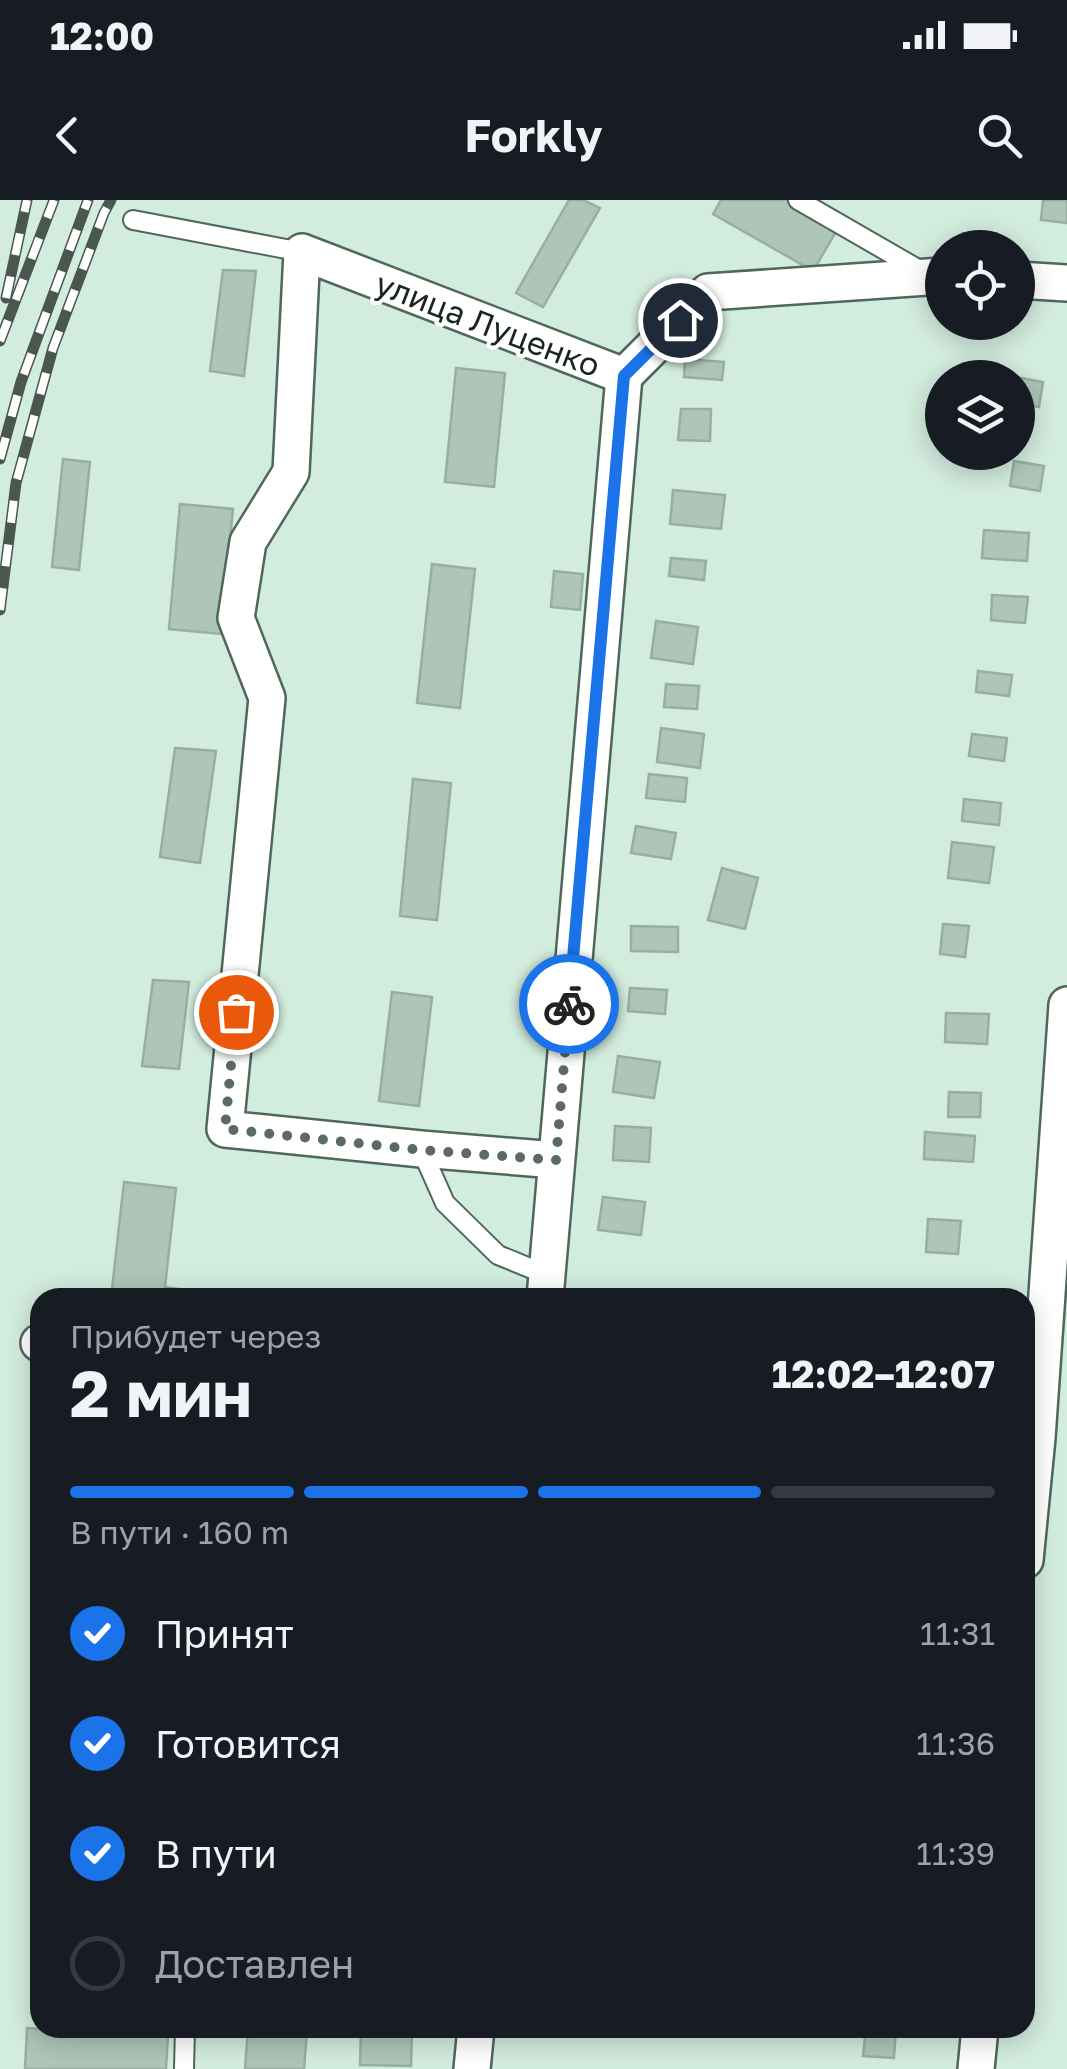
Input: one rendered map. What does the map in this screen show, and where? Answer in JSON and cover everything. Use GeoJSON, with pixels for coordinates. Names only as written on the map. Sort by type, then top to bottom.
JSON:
{"type":"FeatureCollection","features":[{"type":"Feature","properties":{"kind":"street","name":"улица Луценко"},"geometry":{"type":"LineString","coordinates":[[302,252],[624,376],[708,292],[925,277]]}},
{"type":"Feature","properties":{"kind":"street"},"geometry":{"type":"LineString","coordinates":[[302,252],[291,472],[248,542],[236,618],[267,698],[225,1129],[556,1160]]}},
{"type":"Feature","properties":{"kind":"street"},"geometry":{"type":"LineString","coordinates":[[1035,281],[1067,283]]}},
{"type":"Feature","properties":{"kind":"street"},"geometry":{"type":"LineString","coordinates":[[546,1286],[624,376]]}},
{"type":"Feature","properties":{"kind":"street"},"geometry":{"type":"LineString","coordinates":[[1035,1402],[1061,1176],[1067,1005]]}},
{"type":"Feature","properties":{"kind":"street"},"geometry":{"type":"LineString","coordinates":[[472,2069],[475,2038]]}},
{"type":"Feature","properties":{"kind":"street"},"geometry":{"type":"LineString","coordinates":[[976,2069],[979,2038]]}},
{"type":"Feature","properties":{"kind":"lane"},"geometry":{"type":"LineString","coordinates":[[798,200],[925,270]]}},
{"type":"Feature","properties":{"kind":"lane"},"geometry":{"type":"LineString","coordinates":[[133,220],[302,252]]}},
{"type":"Feature","properties":{"kind":"lane"},"geometry":{"type":"LineString","coordinates":[[421,1150],[445,1203],[498,1255],[546,1286]]}},
{"type":"Feature","properties":{"kind":"lane"},"geometry":{"type":"LineString","coordinates":[[184,2069],[185,2038]]}},
{"type":"Feature","properties":{"kind":"building"},"geometry":{"type":"Polygon","coordinates":[[[569,200],[583,200],[600,208],[543,307],[516,293],[569,200]]]}},
{"type":"Feature","properties":{"kind":"building"},"geometry":{"type":"Polygon","coordinates":[[[721,200],[798,200],[840,225],[813,271],[713,214],[721,200]]]}},
{"type":"Feature","properties":{"kind":"building"},"geometry":{"type":"Polygon","coordinates":[[[1043,200],[1067,200],[1067,223],[1041,220],[1043,200]]]}},
{"type":"Feature","properties":{"kind":"building"},"geometry":{"type":"Polygon","coordinates":[[[223,270],[256,271],[244,376],[210,371],[223,270]]]}},
{"type":"Feature","properties":{"kind":"building"},"geometry":{"type":"Polygon","coordinates":[[[685,359],[724,362],[722,380],[684,377],[685,359]]]}},
{"type":"Feature","properties":{"kind":"building"},"geometry":{"type":"Polygon","coordinates":[[[456,368],[505,373],[494,487],[445,482],[456,368]]]}},
{"type":"Feature","properties":{"kind":"building"},"geometry":{"type":"Polygon","coordinates":[[[1035,381],[1043,382],[1039,407],[1035,406],[1035,381]]]}},
{"type":"Feature","properties":{"kind":"building"},"geometry":{"type":"Polygon","coordinates":[[[681,409],[711,409],[710,441],[678,440],[681,409]]]}},
{"type":"Feature","properties":{"kind":"building"},"geometry":{"type":"Polygon","coordinates":[[[63,459],[90,462],[79,570],[52,567],[63,459]]]}},
{"type":"Feature","properties":{"kind":"building"},"geometry":{"type":"Polygon","coordinates":[[[1044,466],[1040,491],[1010,486],[1013,470],[1044,466]]]}},
{"type":"Feature","properties":{"kind":"building"},"geometry":{"type":"Polygon","coordinates":[[[673,490],[725,495],[721,529],[670,524],[673,490]]]}},
{"type":"Feature","properties":{"kind":"building"},"geometry":{"type":"Polygon","coordinates":[[[180,504],[233,509],[221,634],[169,629],[180,504]]]}},
{"type":"Feature","properties":{"kind":"building"},"geometry":{"type":"Polygon","coordinates":[[[984,530],[1029,533],[1027,561],[982,558],[984,530]]]}},
{"type":"Feature","properties":{"kind":"building"},"geometry":{"type":"Polygon","coordinates":[[[671,558],[706,561],[704,580],[669,576],[671,558]]]}},
{"type":"Feature","properties":{"kind":"building"},"geometry":{"type":"Polygon","coordinates":[[[432,564],[475,569],[460,708],[417,703],[432,564]]]}},
{"type":"Feature","properties":{"kind":"building"},"geometry":{"type":"Polygon","coordinates":[[[554,571],[583,574],[580,610],[551,607],[554,571]]]}},
{"type":"Feature","properties":{"kind":"building"},"geometry":{"type":"Polygon","coordinates":[[[992,595],[1028,597],[1025,623],[991,620],[992,595]]]}},
{"type":"Feature","properties":{"kind":"building"},"geometry":{"type":"Polygon","coordinates":[[[656,621],[698,627],[693,664],[651,658],[656,621]]]}},
{"type":"Feature","properties":{"kind":"building"},"geometry":{"type":"Polygon","coordinates":[[[978,671],[1012,675],[1009,696],[976,692],[978,671]]]}},
{"type":"Feature","properties":{"kind":"building"},"geometry":{"type":"Polygon","coordinates":[[[666,684],[699,686],[697,709],[664,707],[666,684]]]}},
{"type":"Feature","properties":{"kind":"building"},"geometry":{"type":"Polygon","coordinates":[[[661,728],[704,734],[700,768],[657,762],[661,728]]]}},
{"type":"Feature","properties":{"kind":"building"},"geometry":{"type":"Polygon","coordinates":[[[972,734],[1007,738],[1004,761],[969,756],[972,734]]]}},
{"type":"Feature","properties":{"kind":"building"},"geometry":{"type":"Polygon","coordinates":[[[175,748],[216,751],[200,863],[160,857],[175,748]]]}},
{"type":"Feature","properties":{"kind":"building"},"geometry":{"type":"Polygon","coordinates":[[[649,774],[687,778],[685,802],[646,798],[649,774]]]}},
{"type":"Feature","properties":{"kind":"building"},"geometry":{"type":"Polygon","coordinates":[[[413,779],[451,783],[437,920],[400,916],[413,779]]]}},
{"type":"Feature","properties":{"kind":"building"},"geometry":{"type":"Polygon","coordinates":[[[964,799],[1001,803],[999,825],[962,821],[964,799]]]}},
{"type":"Feature","properties":{"kind":"building"},"geometry":{"type":"Polygon","coordinates":[[[636,826],[676,833],[671,859],[631,853],[636,826]]]}},
{"type":"Feature","properties":{"kind":"building"},"geometry":{"type":"Polygon","coordinates":[[[952,842],[994,847],[989,883],[948,878],[952,842]]]}},
{"type":"Feature","properties":{"kind":"building"},"geometry":{"type":"Polygon","coordinates":[[[722,868],[758,878],[745,929],[708,920],[722,868]]]}},
{"type":"Feature","properties":{"kind":"building"},"geometry":{"type":"Polygon","coordinates":[[[943,924],[969,926],[965,957],[940,954],[943,924]]]}},
{"type":"Feature","properties":{"kind":"building"},"geometry":{"type":"Polygon","coordinates":[[[631,926],[678,927],[678,952],[631,951],[631,926]]]}},
{"type":"Feature","properties":{"kind":"building"},"geometry":{"type":"Polygon","coordinates":[[[153,980],[189,982],[179,1069],[142,1066],[153,980]]]}},
{"type":"Feature","properties":{"kind":"building"},"geometry":{"type":"Polygon","coordinates":[[[630,988],[667,990],[665,1014],[628,1011],[630,988]]]}},
{"type":"Feature","properties":{"kind":"building"},"geometry":{"type":"Polygon","coordinates":[[[392,992],[432,997],[419,1106],[379,1101],[392,992]]]}},
{"type":"Feature","properties":{"kind":"building"},"geometry":{"type":"Polygon","coordinates":[[[946,1013],[989,1014],[987,1044],[945,1042],[946,1013]]]}},
{"type":"Feature","properties":{"kind":"building"},"geometry":{"type":"Polygon","coordinates":[[[618,1056],[660,1062],[654,1098],[613,1092],[618,1056]]]}},
{"type":"Feature","properties":{"kind":"building"},"geometry":{"type":"Polygon","coordinates":[[[949,1092],[981,1093],[980,1117],[948,1117],[949,1092]]]}},
{"type":"Feature","properties":{"kind":"building"},"geometry":{"type":"Polygon","coordinates":[[[615,1126],[651,1128],[649,1162],[613,1160],[615,1126]]]}},
{"type":"Feature","properties":{"kind":"building"},"geometry":{"type":"Polygon","coordinates":[[[925,1132],[975,1136],[973,1162],[924,1159],[925,1132]]]}},
{"type":"Feature","properties":{"kind":"building"},"geometry":{"type":"Polygon","coordinates":[[[124,1182],[176,1188],[165,1287],[172,1288],[112,1288],[124,1182]]]}},
{"type":"Feature","properties":{"kind":"building"},"geometry":{"type":"Polygon","coordinates":[[[603,1197],[645,1202],[641,1235],[598,1230],[603,1197]]]}},
{"type":"Feature","properties":{"kind":"building"},"geometry":{"type":"Polygon","coordinates":[[[928,1219],[961,1221],[958,1254],[926,1252],[928,1219]]]}},
{"type":"Feature","properties":{"kind":"building"},"geometry":{"type":"Polygon","coordinates":[[[27,2028],[30,2038],[168,2038],[166,2069],[25,2069],[27,2028]]]}},
{"type":"Feature","properties":{"kind":"building"},"geometry":{"type":"Polygon","coordinates":[[[247,2038],[306,2038],[304,2069],[245,2069],[247,2038]]]}},
{"type":"Feature","properties":{"kind":"building"},"geometry":{"type":"Polygon","coordinates":[[[361,2038],[412,2038],[411,2066],[360,2065],[361,2038]]]}},
{"type":"Feature","properties":{"kind":"building"},"geometry":{"type":"Polygon","coordinates":[[[865,2038],[895,2038],[894,2058],[863,2056],[865,2038]]]}},
{"type":"Feature","properties":{"kind":"railway"},"geometry":{"type":"LineString","coordinates":[[6,298],[27,200]]}},
{"type":"Feature","properties":{"kind":"railway"},"geometry":{"type":"LineString","coordinates":[[0,341],[54,200]]}},
{"type":"Feature","properties":{"kind":"railway"},"geometry":{"type":"LineString","coordinates":[[0,459],[21,382],[88,200]]}},
{"type":"Feature","properties":{"kind":"railway"},"geometry":{"type":"LineString","coordinates":[[0,610],[16,483],[53,348],[111,200]]}},
{"type":"Feature","properties":{"kind":"way so far"},"geometry":{"type":"LineString","coordinates":[[236,1012],[225,1129],[556,1160],[569,1004]]}},
{"type":"Feature","properties":{"kind":"route"},"geometry":{"type":"LineString","coordinates":[[569,1004],[624,376],[680,320]]}}]}
